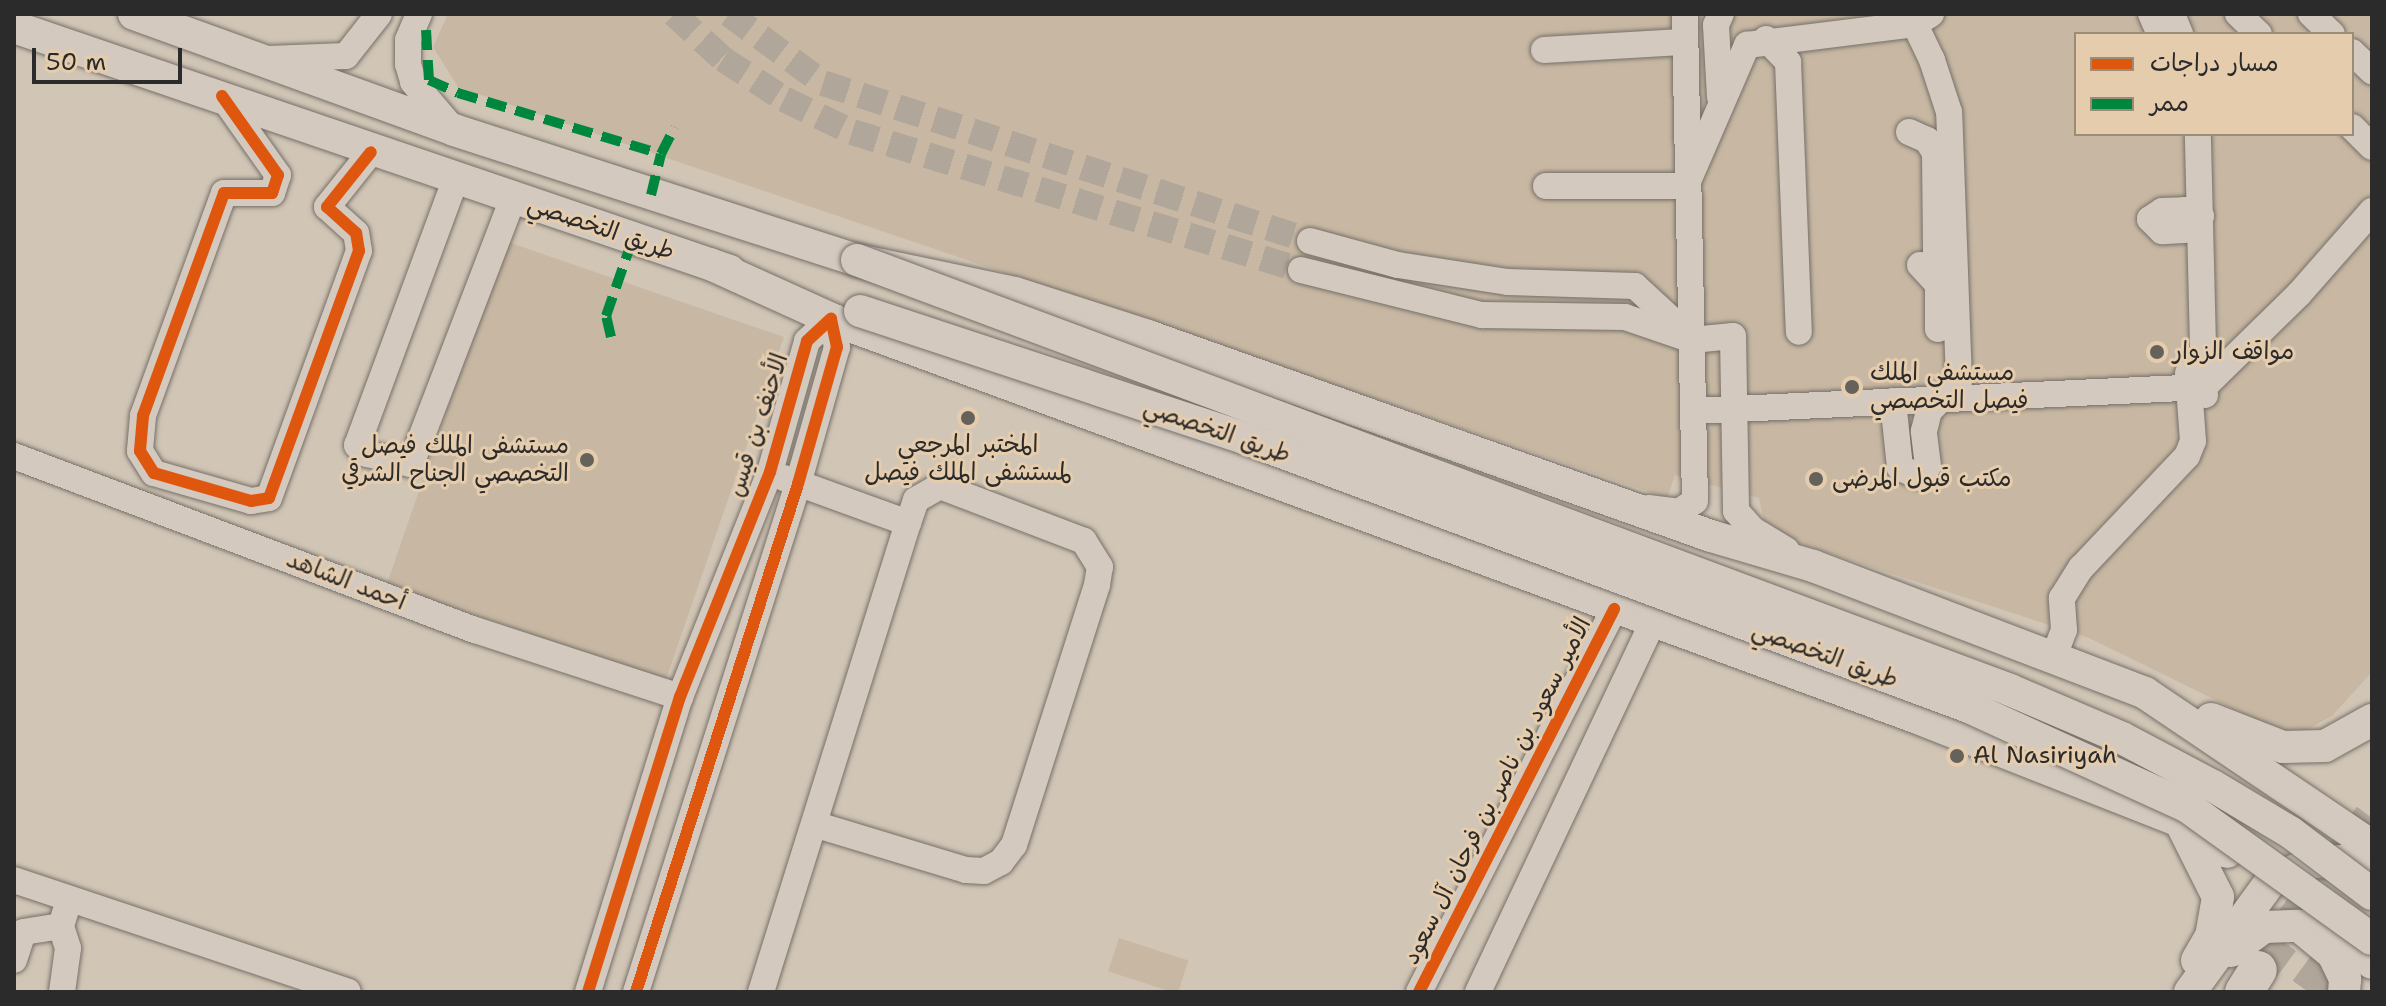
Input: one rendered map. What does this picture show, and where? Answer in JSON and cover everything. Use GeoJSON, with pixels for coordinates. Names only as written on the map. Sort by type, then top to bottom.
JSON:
{"type":"FeatureCollection","features":[{"type":"Feature","properties":{"kind":"main road","name":"طريق التخصصي"},"geometry":{"type":"LineString","coordinates":[[134,14],[454,130],[857,260],[2010,690],[2122,738],[2213,786],[2290,832],[2372,894]]}},
{"type":"Feature","properties":{"kind":"main road","name":"طريق التخصصي"},"geometry":{"type":"LineString","coordinates":[[14,27],[222,96],[371,152],[710,264],[846,315],[1246,439],[1969,707],[2188,807],[2372,939]]}},
{"type":"Feature","properties":{"kind":"main road"},"geometry":{"type":"LineString","coordinates":[[857,260],[1015,293],[1628,506],[1813,566],[2054,656],[2283,747],[2325,746],[2372,720]]}},
{"type":"Feature","properties":{"kind":"main road"},"geometry":{"type":"LineString","coordinates":[[846,315],[1652,624],[1918,718],[2180,821],[2271,881],[2372,963]]}},
{"type":"Feature","properties":{"kind":"main road"},"geometry":{"type":"LineString","coordinates":[[2145,693],[2227,773],[2221,802],[2207,814],[2180,821]]}},
{"type":"Feature","properties":{"kind":"main road"},"geometry":{"type":"LineString","coordinates":[[2145,693],[2372,846]]}},
{"type":"Feature","properties":{"kind":"main road"},"geometry":{"type":"LineString","coordinates":[[2180,821],[2218,897],[2211,936],[2180,992]]}},
{"type":"Feature","properties":{"kind":"main road"},"geometry":{"type":"LineString","coordinates":[[2192,992],[2271,881],[2313,862],[2350,861],[2372,870]]}},
{"type":"Feature","properties":{"kind":"main road"},"geometry":{"type":"LineString","coordinates":[[2192,992],[2249,935],[2264,927],[2299,926],[2333,954],[2345,979],[2344,992]]}},
{"type":"Feature","properties":{"kind":"main road"},"geometry":{"type":"LineString","coordinates":[[2366,992],[2372,983]]}},
{"type":"Feature","properties":{"kind":"street"},"geometry":{"type":"LineString","coordinates":[[262,59],[346,56],[379,14]]}},
{"type":"Feature","properties":{"kind":"street"},"geometry":{"type":"LineString","coordinates":[[419,14],[408,40],[410,73],[454,130]]}},
{"type":"Feature","properties":{"kind":"street"},"geometry":{"type":"LineString","coordinates":[[1628,506],[1679,512],[1695,501],[1682,42],[1685,14]]}},
{"type":"Feature","properties":{"kind":"street"},"geometry":{"type":"LineString","coordinates":[[1720,106],[1716,25],[1721,14]]}},
{"type":"Feature","properties":{"kind":"street"},"geometry":{"type":"LineString","coordinates":[[2238,14],[2257,32]]}},
{"type":"Feature","properties":{"kind":"street"},"geometry":{"type":"LineString","coordinates":[[2311,14],[2330,32]]}},
{"type":"Feature","properties":{"kind":"street"},"geometry":{"type":"LineString","coordinates":[[1686,186],[1747,45],[1766,39],[1918,17],[1949,112],[1959,381],[1946,398],[1929,411],[1924,431],[1928,466],[1919,476],[1900,468],[1893,401]]}},
{"type":"Feature","properties":{"kind":"street"},"geometry":{"type":"LineString","coordinates":[[1766,39],[1788,62],[1799,332]]}},
{"type":"Feature","properties":{"kind":"street"},"geometry":{"type":"LineString","coordinates":[[1544,50],[1682,42]]}},
{"type":"Feature","properties":{"kind":"street"},"geometry":{"type":"LineString","coordinates":[[2354,54],[2372,71]]}},
{"type":"Feature","properties":{"kind":"street"},"geometry":{"type":"LineString","coordinates":[[222,96],[278,175],[272,193],[224,193],[143,416],[140,451],[154,473],[251,501],[269,498],[359,251],[356,233],[327,207],[371,152]]}},
{"type":"Feature","properties":{"kind":"street"},"geometry":{"type":"LineString","coordinates":[[2354,129],[2372,147]]}},
{"type":"Feature","properties":{"kind":"street"},"geometry":{"type":"LineString","coordinates":[[1909,132],[1927,140],[1935,153],[1936,253],[1956,289]]}},
{"type":"Feature","properties":{"kind":"street"},"geometry":{"type":"LineString","coordinates":[[2054,656],[2073,635],[2092,575],[2204,450],[2208,437],[2197,388],[2190,219],[2181,136]]}},
{"type":"Feature","properties":{"kind":"street"},"geometry":{"type":"LineString","coordinates":[[2190,219],[2198,136]]}},
{"type":"Feature","properties":{"kind":"street"},"geometry":{"type":"LineString","coordinates":[[456,178],[357,445],[367,454],[411,464],[513,198]]}},
{"type":"Feature","properties":{"kind":"street"},"geometry":{"type":"LineString","coordinates":[[1546,186],[1686,186]]}},
{"type":"Feature","properties":{"kind":"street"},"geometry":{"type":"LineString","coordinates":[[1693,411],[2197,388],[2299,294],[2372,211]]}},
{"type":"Feature","properties":{"kind":"street"},"geometry":{"type":"LineString","coordinates":[[1310,241],[1398,265],[1508,282],[1635,286],[1692,340]]}},
{"type":"Feature","properties":{"kind":"street"},"geometry":{"type":"LineString","coordinates":[[1920,265],[1938,284],[1938,329]]}},
{"type":"Feature","properties":{"kind":"street"},"geometry":{"type":"LineString","coordinates":[[1301,270],[1482,315],[1625,317],[1692,340],[1733,336],[1736,511],[1753,530],[1813,566]]}},
{"type":"Feature","properties":{"kind":"street"},"geometry":{"type":"LineString","coordinates":[[636,992],[798,484],[846,315]]}},
{"type":"Feature","properties":{"kind":"street","name":"الأحنف بن قيس"},"geometry":{"type":"LineString","coordinates":[[588,992],[680,697],[770,472],[807,341],[846,315]]}},
{"type":"Feature","properties":{"kind":"street","name":"أحمد الشاهد"},"geometry":{"type":"LineString","coordinates":[[14,456],[475,630],[680,697]]}},
{"type":"Feature","properties":{"kind":"street"},"geometry":{"type":"LineString","coordinates":[[770,472],[908,523]]}},
{"type":"Feature","properties":{"kind":"street"},"geometry":{"type":"LineString","coordinates":[[761,992],[817,825],[916,500],[940,486],[1084,541],[1100,567],[1097,585],[1014,845],[1001,862],[984,871],[966,870],[817,825]]}},
{"type":"Feature","properties":{"kind":"street","name":"الأمير سعود بن ناصر بن فرحان آل سعود"},"geometry":{"type":"LineString","coordinates":[[1419,992],[1614,609]]}},
{"type":"Feature","properties":{"kind":"street"},"geometry":{"type":"LineString","coordinates":[[1478,992],[1652,624]]}},
{"type":"Feature","properties":{"kind":"street"},"geometry":{"type":"LineString","coordinates":[[14,880],[279,981],[348,992]]}},
{"type":"Feature","properties":{"kind":"street"},"geometry":{"type":"LineString","coordinates":[[62,992],[68,948],[61,926],[69,899]]}},
{"type":"Feature","properties":{"kind":"street"},"geometry":{"type":"LineString","coordinates":[[14,960],[23,932],[61,926]]}},
{"type":"Feature","properties":{"kind":"shaded area","name":"مستشفى الملك فيصل التخصصي"},"geometry":{"type":"Polygon","coordinates":[[[448,14],[2372,14],[2372,672],[2332,716],[2304,731],[2279,731],[2089,638],[1791,541],[1764,522],[1759,498],[1675,475],[1667,498],[458,87],[433,47],[448,14]]]}},
{"type":"Feature","properties":{"kind":"shaded area","name":"مستشفى الملك فيصل التخصصي الجناح الشرقي"},"geometry":{"type":"Polygon","coordinates":[[[505,241],[784,337],[666,680],[387,584],[505,241]]]}},
{"type":"Feature","properties":{"kind":"shaded area"},"geometry":{"type":"Polygon","coordinates":[[[1119,938],[1188,961],[1178,992],[1108,971],[1119,938]]]}},
{"type":"Feature","properties":{"kind":"tunnel"},"geometry":{"type":"LineString","coordinates":[[674,14],[723,59],[784,99],[852,132],[1301,270]]}},
{"type":"Feature","properties":{"kind":"tunnel"},"geometry":{"type":"LineString","coordinates":[[729,14],[823,83],[1310,241]]}},
{"type":"Feature","properties":{"kind":"tunnel"},"geometry":{"type":"LineString","coordinates":[[2258,970],[2372,818]]}},
{"type":"Feature","properties":{"kind":"tunnel"},"geometry":{"type":"LineString","coordinates":[[2308,992],[2372,905]]}},
{"type":"Feature","properties":{"kind":"marked path"},"geometry":{"type":"LineString","coordinates":[[426,30],[429,80],[458,93],[661,154],[675,127]]}},
{"type":"Feature","properties":{"kind":"marked path"},"geometry":{"type":"LineString","coordinates":[[651,195],[661,154]]}},
{"type":"Feature","properties":{"kind":"marked path"},"geometry":{"type":"LineString","coordinates":[[611,337],[606,316],[633,238]]}},
{"type":"Feature","properties":{"kind":"cycle path"},"geometry":{"type":"LineString","coordinates":[[222,96],[278,175],[272,193],[224,193],[143,416],[140,451],[154,473],[251,501],[269,498],[359,251],[356,233],[327,207],[371,152]]}},
{"type":"Feature","properties":{"kind":"cycle path"},"geometry":{"type":"LineString","coordinates":[[588,992],[680,697],[770,472],[807,341],[831,319],[837,347],[798,484],[636,992]]}},
{"type":"Feature","properties":{"kind":"cycle path"},"geometry":{"type":"LineString","coordinates":[[1419,992],[1614,609]]}},
{"type":"Feature","properties":{"kind":"place","name":"مواقف الزوار"},"geometry":{"type":"Point","coordinates":[2157,352]}},
{"type":"Feature","properties":{"kind":"place","name":"مستشفى الملك فيصل التخصصي"},"geometry":{"type":"Point","coordinates":[1852,387]}},
{"type":"Feature","properties":{"kind":"place","name":"المختبر المرجعي لمستشفى الملك فيصل"},"geometry":{"type":"Point","coordinates":[968,418]}},
{"type":"Feature","properties":{"kind":"place","name":"مستشفى الملك فيصل التخصصي الجناح الشرقي"},"geometry":{"type":"Point","coordinates":[587,460]}},
{"type":"Feature","properties":{"kind":"place","name":"مكتب قبول المرضى"},"geometry":{"type":"Point","coordinates":[1816,479]}},
{"type":"Feature","properties":{"kind":"place","name":"Al Nasiriyah"},"geometry":{"type":"Point","coordinates":[1957,756]}}]}
